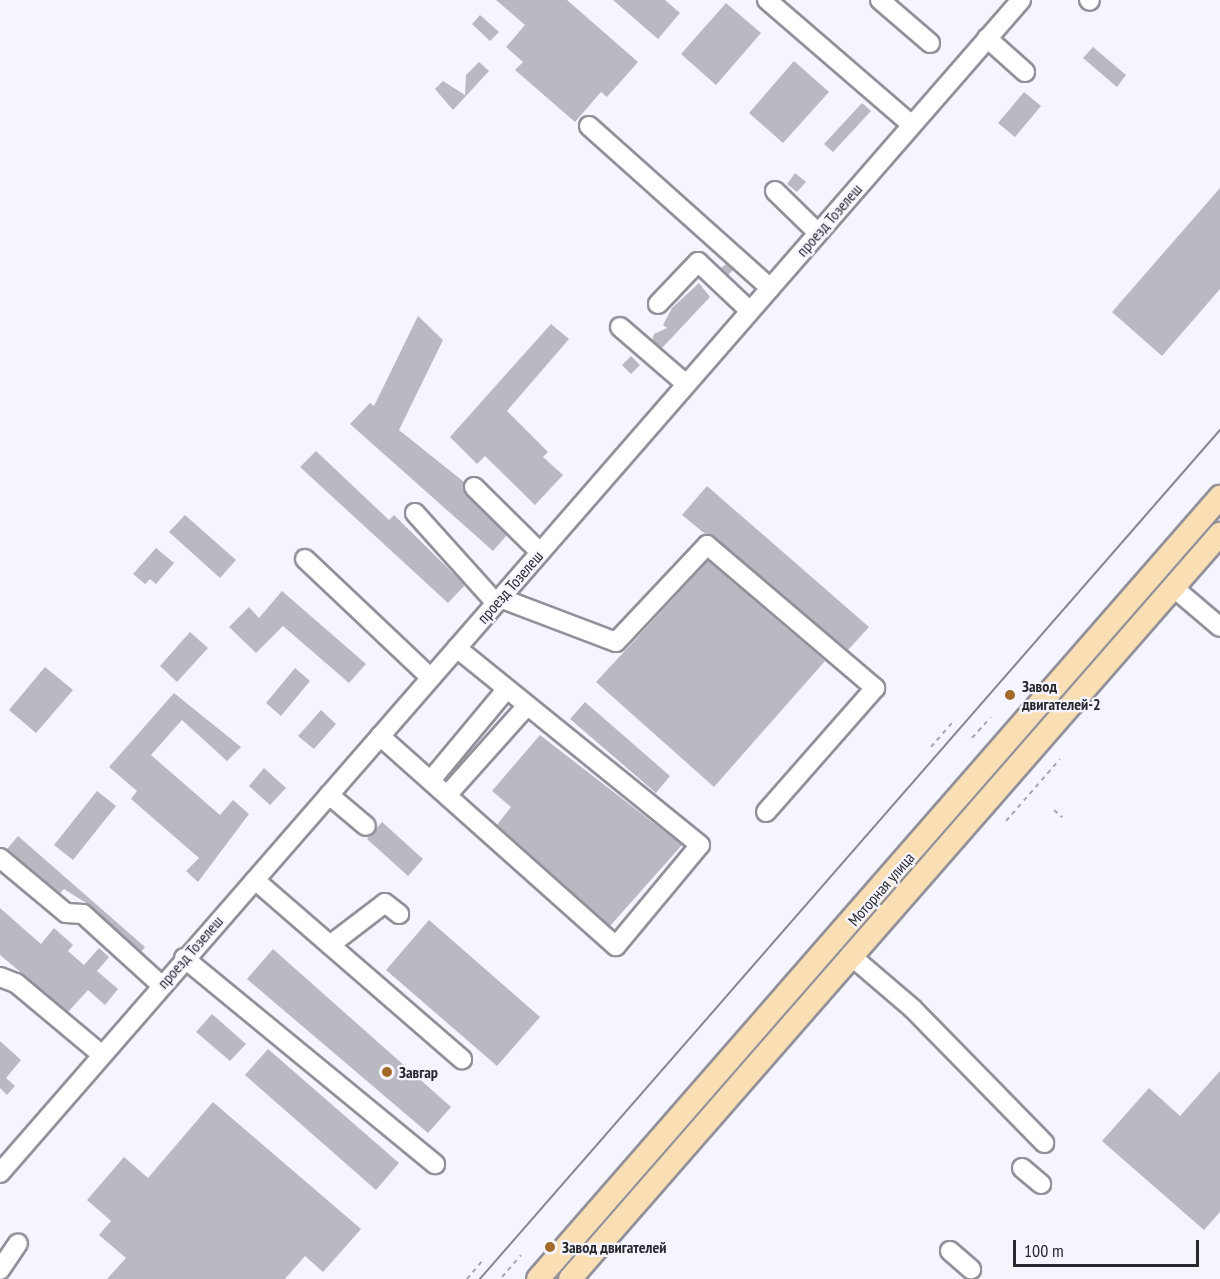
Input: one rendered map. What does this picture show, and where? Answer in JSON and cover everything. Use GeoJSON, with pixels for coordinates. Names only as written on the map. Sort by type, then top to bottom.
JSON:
{"type":"FeatureCollection","features":[{"type":"Feature","properties":{"kind":"main road","name":"Моторная улица"},"geometry":{"type":"LineString","coordinates":[[538,1279],[1220,497]]}},
{"type":"Feature","properties":{"kind":"main road","name":"Моторная улица"},"geometry":{"type":"LineString","coordinates":[[570,1279],[850,955],[1220,534]]}},
{"type":"Feature","properties":{"kind":"main road"},"geometry":{"type":"LineString","coordinates":[[772,1012],[789,1026]]}},
{"type":"Feature","properties":{"kind":"street"},"geometry":{"type":"LineString","coordinates":[[767,0],[912,125]]}},
{"type":"Feature","properties":{"kind":"street"},"geometry":{"type":"LineString","coordinates":[[880,0],[930,43]]}},
{"type":"Feature","properties":{"kind":"street","name":"проезд Тозелеш"},"geometry":{"type":"LineString","coordinates":[[0,1173],[184,958],[255,880],[1021,0]]}},
{"type":"Feature","properties":{"kind":"street"},"geometry":{"type":"LineString","coordinates":[[987,38],[1025,72]]}},
{"type":"Feature","properties":{"kind":"street"},"geometry":{"type":"LineString","coordinates":[[589,126],[770,288]]}},
{"type":"Feature","properties":{"kind":"street"},"geometry":{"type":"LineString","coordinates":[[775,191],[818,233]]}},
{"type":"Feature","properties":{"kind":"street"},"geometry":{"type":"LineString","coordinates":[[658,304],[698,262],[750,311]]}},
{"type":"Feature","properties":{"kind":"street"},"geometry":{"type":"LineString","coordinates":[[620,327],[686,384]]}},
{"type":"Feature","properties":{"kind":"street"},"geometry":{"type":"LineString","coordinates":[[474,487],[540,552]]}},
{"type":"Feature","properties":{"kind":"street"},"geometry":{"type":"LineString","coordinates":[[415,513],[498,600],[616,642],[707,545],[875,688],[766,812]]}},
{"type":"Feature","properties":{"kind":"street"},"geometry":{"type":"LineString","coordinates":[[305,559],[431,678]]}},
{"type":"Feature","properties":{"kind":"street"},"geometry":{"type":"LineString","coordinates":[[1174,588],[1220,627]]}},
{"type":"Feature","properties":{"kind":"street"},"geometry":{"type":"LineString","coordinates":[[380,736],[449,793],[616,946],[700,845],[566,732],[526,707],[457,648]]}},
{"type":"Feature","properties":{"kind":"street"},"geometry":{"type":"LineString","coordinates":[[431,780],[506,690]]}},
{"type":"Feature","properties":{"kind":"street"},"geometry":{"type":"LineString","coordinates":[[449,793],[526,707]]}},
{"type":"Feature","properties":{"kind":"street"},"geometry":{"type":"LineString","coordinates":[[329,795],[366,826]]}},
{"type":"Feature","properties":{"kind":"street"},"geometry":{"type":"LineString","coordinates":[[0,858],[66,913],[83,914],[161,985]]}},
{"type":"Feature","properties":{"kind":"street"},"geometry":{"type":"LineString","coordinates":[[255,880],[462,1059]]}},
{"type":"Feature","properties":{"kind":"street"},"geometry":{"type":"LineString","coordinates":[[330,945],[385,903],[399,914]]}},
{"type":"Feature","properties":{"kind":"street"},"geometry":{"type":"LineString","coordinates":[[850,955],[912,1008],[1044,1143]]}},
{"type":"Feature","properties":{"kind":"street"},"geometry":{"type":"LineString","coordinates":[[184,958],[435,1164]]}},
{"type":"Feature","properties":{"kind":"street"},"geometry":{"type":"LineString","coordinates":[[0,977],[16,983],[102,1055]]}},
{"type":"Feature","properties":{"kind":"street"},"geometry":{"type":"LineString","coordinates":[[1022,1168],[1041,1184]]}},
{"type":"Feature","properties":{"kind":"street"},"geometry":{"type":"LineString","coordinates":[[0,1270],[18,1243]]}},
{"type":"Feature","properties":{"kind":"street"},"geometry":{"type":"LineString","coordinates":[[950,1251],[971,1269]]}},
{"type":"Feature","properties":{"kind":"path"},"geometry":{"type":"LineString","coordinates":[[972,738],[991,717]]}},
{"type":"Feature","properties":{"kind":"path"},"geometry":{"type":"LineString","coordinates":[[931,747],[953,722]]}},
{"type":"Feature","properties":{"kind":"path"},"geometry":{"type":"LineString","coordinates":[[1006,821],[1060,759]]}},
{"type":"Feature","properties":{"kind":"path"},"geometry":{"type":"LineString","coordinates":[[1054,810],[1062,817]]}},
{"type":"Feature","properties":{"kind":"path"},"geometry":{"type":"LineString","coordinates":[[502,1277],[521,1255]]}},
{"type":"Feature","properties":{"kind":"path"},"geometry":{"type":"LineString","coordinates":[[466,1279],[483,1260]]}},
{"type":"Feature","properties":{"kind":"building"},"geometry":{"type":"Polygon","coordinates":[[[496,0],[567,0],[638,62],[607,97],[601,92],[575,122],[515,70],[523,62],[506,47],[525,25],[496,0]]]}},
{"type":"Feature","properties":{"kind":"building"},"geometry":{"type":"Polygon","coordinates":[[[613,0],[665,0],[680,13],[658,39],[613,0]]]}},
{"type":"Feature","properties":{"kind":"building"},"geometry":{"type":"Polygon","coordinates":[[[726,3],[761,33],[716,85],[681,54],[726,3]]]}},
{"type":"Feature","properties":{"kind":"building"},"geometry":{"type":"Polygon","coordinates":[[[480,15],[499,32],[490,41],[472,24],[480,15]]]}},
{"type":"Feature","properties":{"kind":"building"},"geometry":{"type":"Polygon","coordinates":[[[1093,47],[1126,75],[1117,87],[1083,58],[1093,47]]]}},
{"type":"Feature","properties":{"kind":"building"},"geometry":{"type":"Polygon","coordinates":[[[794,61],[829,92],[783,143],[749,113],[794,61]]]}},
{"type":"Feature","properties":{"kind":"building"},"geometry":{"type":"Polygon","coordinates":[[[479,62],[489,71],[453,110],[435,89],[443,81],[465,95],[466,75],[479,62]]]}},
{"type":"Feature","properties":{"kind":"building"},"geometry":{"type":"Polygon","coordinates":[[[1024,92],[1041,106],[1015,137],[998,123],[1024,92]]]}},
{"type":"Feature","properties":{"kind":"building"},"geometry":{"type":"Polygon","coordinates":[[[862,103],[871,111],[833,152],[824,144],[862,103]]]}},
{"type":"Feature","properties":{"kind":"building"},"geometry":{"type":"Polygon","coordinates":[[[795,173],[806,182],[797,192],[787,184],[795,173]]]}},
{"type":"Feature","properties":{"kind":"building"},"geometry":{"type":"Polygon","coordinates":[[[1220,188],[1220,289],[1162,356],[1112,312],[1220,188]]]}},
{"type":"Feature","properties":{"kind":"building"},"geometry":{"type":"Polygon","coordinates":[[[726,264],[733,270],[728,275],[721,268],[726,264]]]}},
{"type":"Feature","properties":{"kind":"building"},"geometry":{"type":"Polygon","coordinates":[[[699,283],[710,297],[662,348],[652,340],[654,334],[667,328],[663,325],[672,308],[699,283]]]}},
{"type":"Feature","properties":{"kind":"building"},"geometry":{"type":"Polygon","coordinates":[[[418,316],[443,340],[399,430],[464,482],[466,495],[507,535],[493,551],[350,424],[370,403],[374,406],[418,316]]]}},
{"type":"Feature","properties":{"kind":"building"},"geometry":{"type":"Polygon","coordinates":[[[551,324],[569,339],[507,411],[548,452],[543,457],[563,475],[535,505],[485,456],[477,464],[450,437],[551,324]]]}},
{"type":"Feature","properties":{"kind":"building"},"geometry":{"type":"Polygon","coordinates":[[[631,356],[640,365],[631,374],[622,365],[631,356]]]}},
{"type":"Feature","properties":{"kind":"building"},"geometry":{"type":"Polygon","coordinates":[[[316,451],[389,520],[394,515],[465,585],[448,603],[300,467],[316,451]]]}},
{"type":"Feature","properties":{"kind":"building"},"geometry":{"type":"Polygon","coordinates":[[[707,486],[869,627],[848,650],[682,515],[707,486]]]}},
{"type":"Feature","properties":{"kind":"building"},"geometry":{"type":"Polygon","coordinates":[[[185,515],[236,560],[220,578],[169,532],[185,515]]]}},
{"type":"Feature","properties":{"kind":"building"},"geometry":{"type":"Polygon","coordinates":[[[156,548],[174,563],[156,584],[150,579],[145,584],[133,574],[156,548]]]}},
{"type":"Feature","properties":{"kind":"building"},"geometry":{"type":"Polygon","coordinates":[[[708,561],[825,661],[714,787],[596,682],[708,561]]]}},
{"type":"Feature","properties":{"kind":"building"},"geometry":{"type":"Polygon","coordinates":[[[282,591],[366,664],[349,683],[283,626],[256,653],[229,627],[249,607],[259,618],[282,591]]]}},
{"type":"Feature","properties":{"kind":"building"},"geometry":{"type":"Polygon","coordinates":[[[190,632],[208,648],[177,682],[160,666],[190,632]]]}},
{"type":"Feature","properties":{"kind":"building"},"geometry":{"type":"Polygon","coordinates":[[[45,667],[73,690],[36,733],[9,710],[45,667]]]}},
{"type":"Feature","properties":{"kind":"building"},"geometry":{"type":"Polygon","coordinates":[[[295,668],[310,681],[281,716],[266,703],[295,668]]]}},
{"type":"Feature","properties":{"kind":"building"},"geometry":{"type":"Polygon","coordinates":[[[174,693],[241,747],[227,761],[182,720],[151,755],[220,815],[233,800],[249,814],[198,882],[186,871],[199,858],[131,799],[137,791],[109,767],[174,693]]]}},
{"type":"Feature","properties":{"kind":"building"},"geometry":{"type":"Polygon","coordinates":[[[585,702],[670,776],[656,793],[570,719],[585,702]]]}},
{"type":"Feature","properties":{"kind":"building"},"geometry":{"type":"Polygon","coordinates":[[[321,710],[336,724],[314,749],[298,736],[321,710]]]}},
{"type":"Feature","properties":{"kind":"building"},"geometry":{"type":"Polygon","coordinates":[[[540,735],[682,845],[610,926],[497,825],[511,807],[492,791],[540,735]]]}},
{"type":"Feature","properties":{"kind":"building"},"geometry":{"type":"Polygon","coordinates":[[[264,768],[286,788],[270,805],[249,786],[264,768]]]}},
{"type":"Feature","properties":{"kind":"building"},"geometry":{"type":"Polygon","coordinates":[[[97,791],[116,806],[73,860],[54,845],[97,791]]]}},
{"type":"Feature","properties":{"kind":"building"},"geometry":{"type":"Polygon","coordinates":[[[382,822],[423,859],[408,876],[367,839],[382,822]]]}},
{"type":"Feature","properties":{"kind":"building"},"geometry":{"type":"Polygon","coordinates":[[[18,836],[145,947],[141,952],[91,906],[64,889],[60,893],[7,849],[18,836]]]}},
{"type":"Feature","properties":{"kind":"building"},"geometry":{"type":"Polygon","coordinates":[[[0,908],[41,944],[54,928],[73,945],[68,951],[84,965],[99,948],[109,957],[97,971],[118,989],[105,1005],[88,990],[68,1012],[0,955],[0,908]]]}},
{"type":"Feature","properties":{"kind":"building"},"geometry":{"type":"Polygon","coordinates":[[[429,920],[540,1017],[497,1066],[386,970],[429,920]]]}},
{"type":"Feature","properties":{"kind":"building"},"geometry":{"type":"Polygon","coordinates":[[[273,949],[451,1107],[428,1133],[247,979],[273,949]]]}},
{"type":"Feature","properties":{"kind":"building"},"geometry":{"type":"Polygon","coordinates":[[[212,1014],[246,1044],[230,1061],[196,1032],[212,1014]]]}},
{"type":"Feature","properties":{"kind":"building"},"geometry":{"type":"Polygon","coordinates":[[[0,1041],[21,1060],[6,1078],[15,1086],[7,1095],[0,1088],[0,1041]]]}},
{"type":"Feature","properties":{"kind":"building"},"geometry":{"type":"Polygon","coordinates":[[[268,1049],[399,1163],[376,1190],[245,1075],[268,1049]]]}},
{"type":"Feature","properties":{"kind":"building"},"geometry":{"type":"Polygon","coordinates":[[[1220,1071],[1220,1212],[1204,1230],[1102,1141],[1149,1088],[1180,1116],[1220,1071]]]}},
{"type":"Feature","properties":{"kind":"building"},"geometry":{"type":"Polygon","coordinates":[[[213,1102],[361,1229],[323,1272],[305,1256],[285,1279],[107,1279],[126,1258],[99,1235],[111,1221],[87,1200],[124,1157],[148,1178],[213,1102]]]}},
{"type":"Feature","properties":{"kind":"tram line"},"geometry":{"type":"LineString","coordinates":[[480,1279],[1220,430]]}},
{"type":"Feature","properties":{"kind":"place","name":"Завод двигателей-2"},"geometry":{"type":"Point","coordinates":[1010,695]}},
{"type":"Feature","properties":{"kind":"place","name":"Завгар"},"geometry":{"type":"Point","coordinates":[387,1072]}},
{"type":"Feature","properties":{"kind":"place","name":"Завод двигателей"},"geometry":{"type":"Point","coordinates":[550,1247]}}]}
